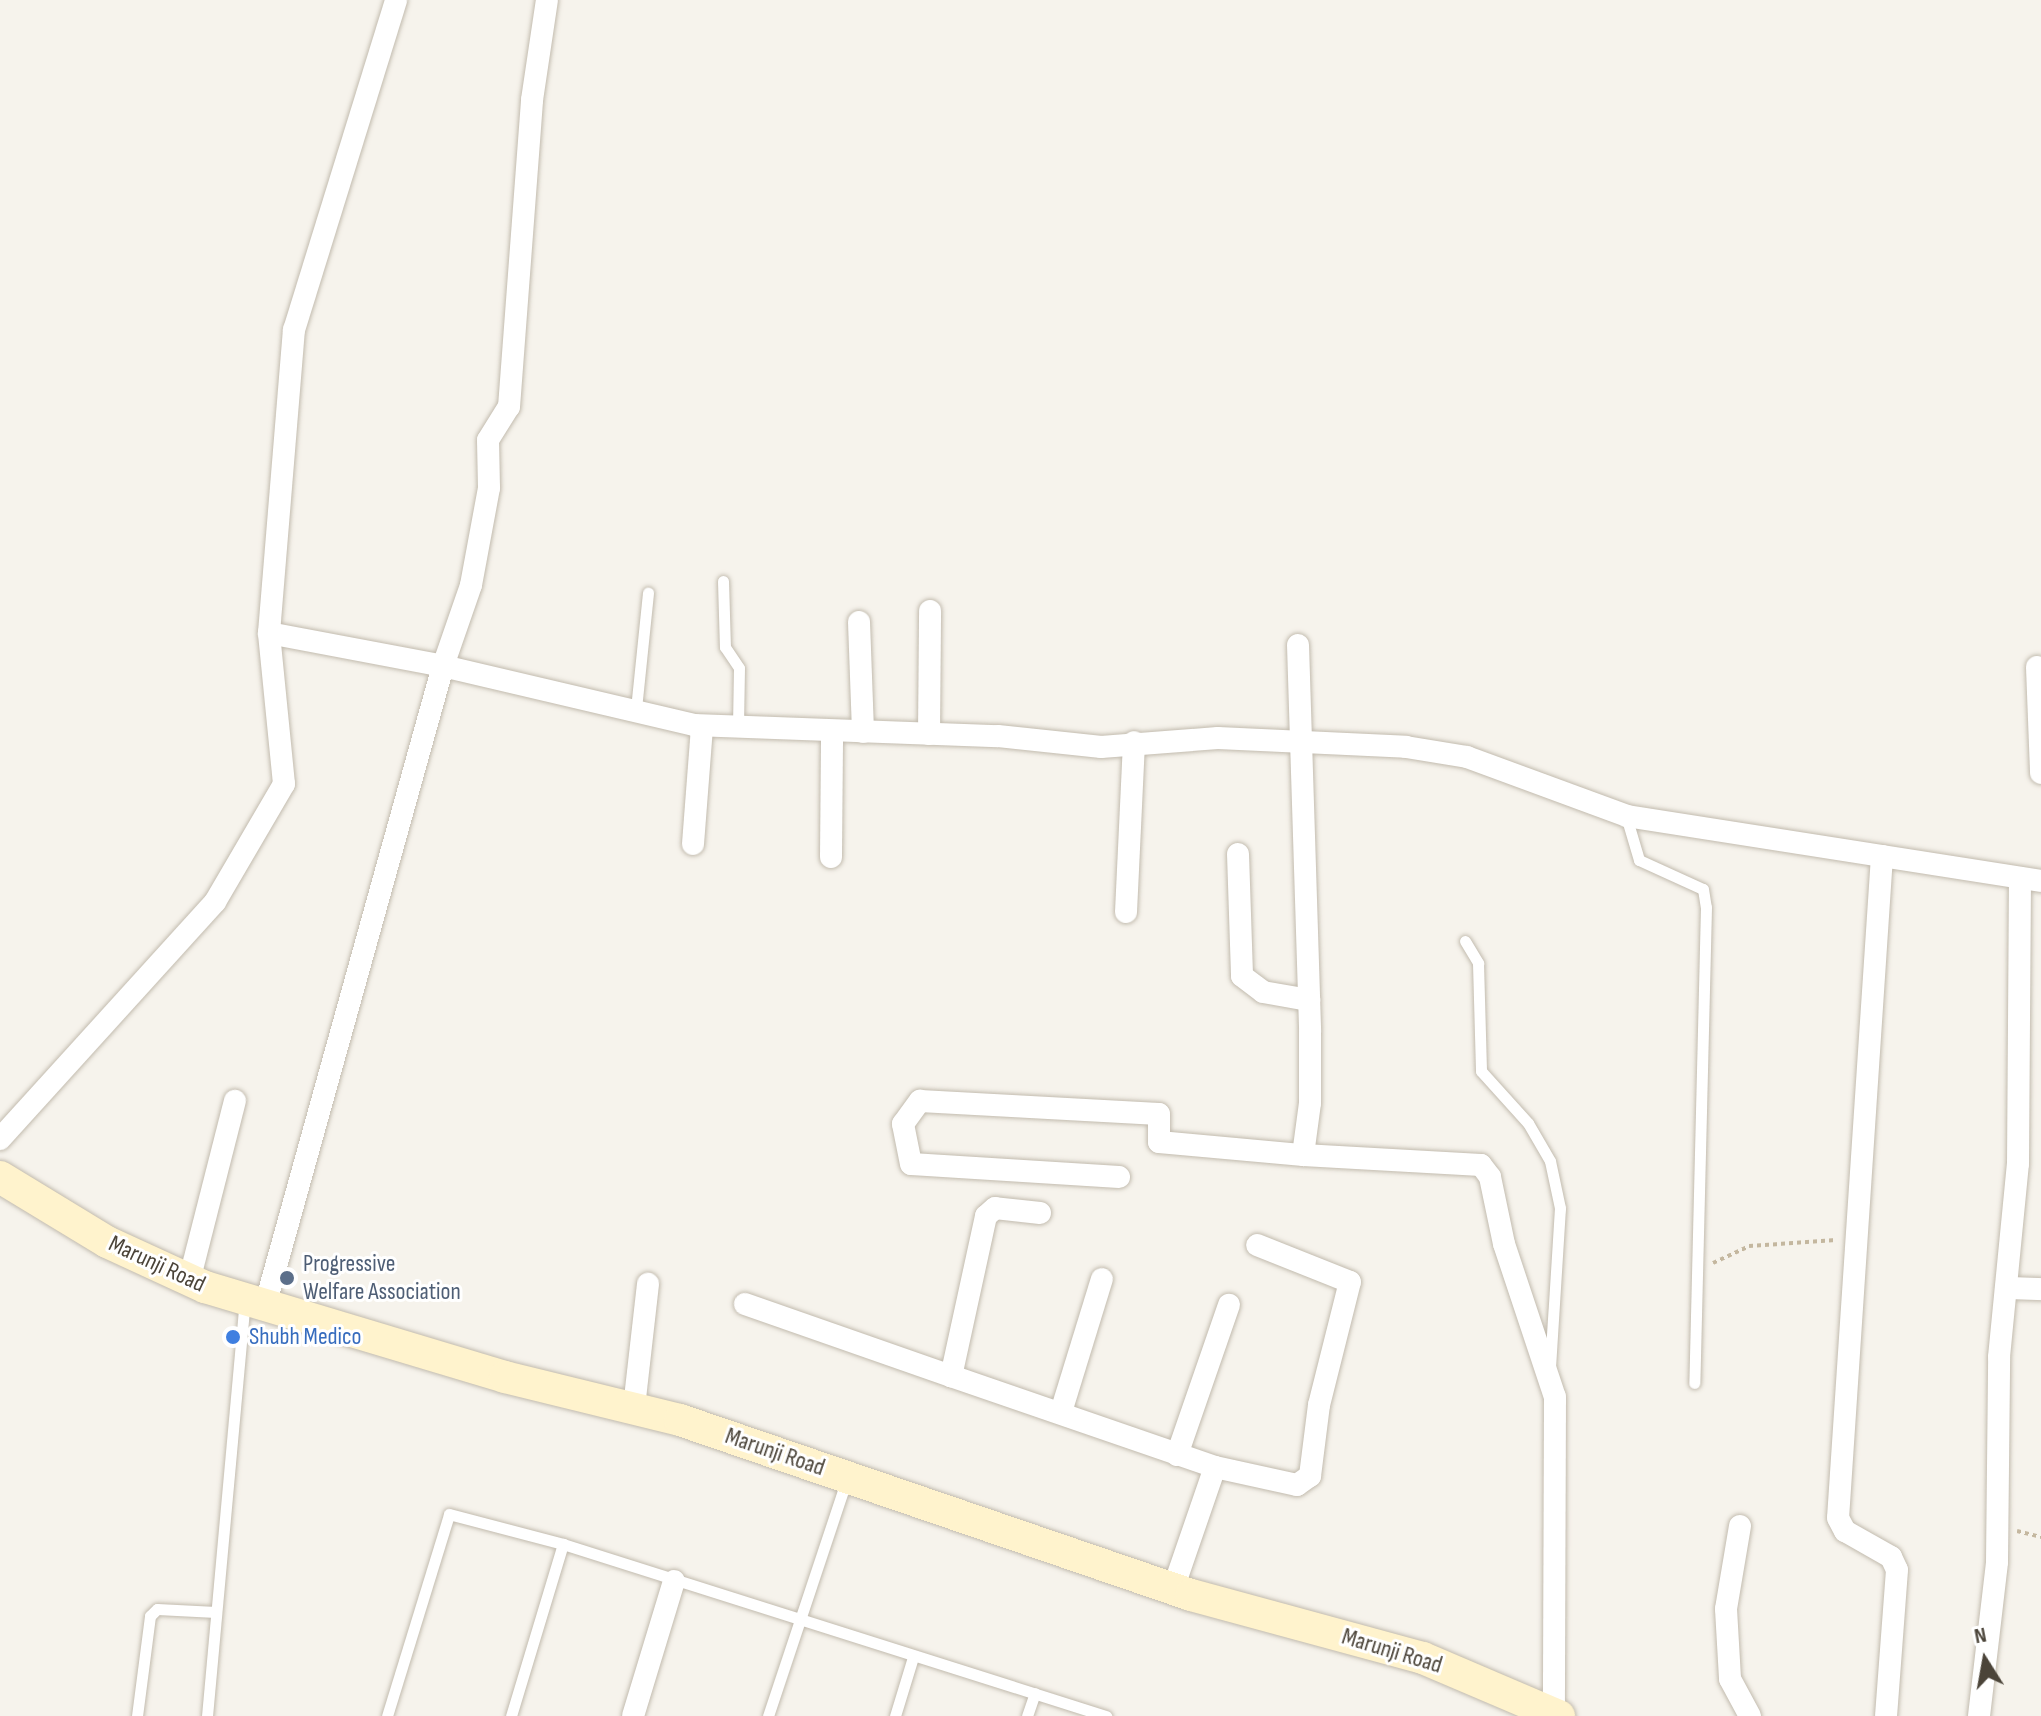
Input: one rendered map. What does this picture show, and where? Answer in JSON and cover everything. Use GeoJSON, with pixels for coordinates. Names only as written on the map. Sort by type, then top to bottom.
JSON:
{"type":"FeatureCollection","features":[{"type":"Feature","properties":{"kind":"street"},"geometry":{"type":"LineString","coordinates":[[0,1139],[215,902],[284,784],[269,633],[294,330],[396,0]]}},
{"type":"Feature","properties":{"kind":"street"},"geometry":{"type":"LineString","coordinates":[[255,1303],[443,666],[471,585],[489,488],[488,440],[509,407],[532,100],[547,0]]}},
{"type":"Feature","properties":{"kind":"street"},"geometry":{"type":"LineString","coordinates":[[929,734],[930,611]]}},
{"type":"Feature","properties":{"kind":"street"},"geometry":{"type":"LineString","coordinates":[[859,622],[863,732]]}},
{"type":"Feature","properties":{"kind":"street"},"geometry":{"type":"LineString","coordinates":[[269,633],[443,666],[702,726],[929,734],[1101,747],[1134,742],[1304,740],[1406,747],[1467,757],[1626,816],[1698,824],[1754,840],[1882,856],[2030,880],[2018,1164],[2006,1288],[1995,1477],[1997,1562],[1979,1716]]}},
{"type":"Feature","properties":{"kind":"street"},"geometry":{"type":"LineString","coordinates":[[1298,645],[1304,740],[1309,1000],[1310,1103],[1303,1155]]}},
{"type":"Feature","properties":{"kind":"street"},"geometry":{"type":"LineString","coordinates":[[2037,667],[2041,773]]}},
{"type":"Feature","properties":{"kind":"street"},"geometry":{"type":"LineString","coordinates":[[693,844],[702,726]]}},
{"type":"Feature","properties":{"kind":"street"},"geometry":{"type":"LineString","coordinates":[[831,857],[832,731]]}},
{"type":"Feature","properties":{"kind":"street"},"geometry":{"type":"LineString","coordinates":[[1126,912],[1134,742]]}},
{"type":"Feature","properties":{"kind":"street"},"geometry":{"type":"LineString","coordinates":[[1238,854],[1242,976],[1263,992],[1309,1000]]}},
{"type":"Feature","properties":{"kind":"street"},"geometry":{"type":"LineString","coordinates":[[1882,856],[1838,1518],[1845,1531],[1891,1557],[1897,1570],[1886,1716]]}},
{"type":"Feature","properties":{"kind":"street"},"geometry":{"type":"LineString","coordinates":[[189,1281],[235,1101]]}},
{"type":"Feature","properties":{"kind":"street"},"geometry":{"type":"LineString","coordinates":[[1119,1177],[911,1164],[903,1124],[920,1101],[1159,1114],[1159,1142],[1303,1155],[1481,1165],[1490,1177],[1504,1244],[1555,1397],[1556,1715]]}},
{"type":"Feature","properties":{"kind":"street","name":"Marunji Road"},"geometry":{"type":"LineString","coordinates":[[0,1177],[107,1242],[189,1281],[505,1377],[634,1407],[1173,1589],[1423,1658],[1556,1715]]}},
{"type":"Feature","properties":{"kind":"street"},"geometry":{"type":"LineString","coordinates":[[951,1376],[986,1216],[995,1208],[1040,1213]]}},
{"type":"Feature","properties":{"kind":"street"},"geometry":{"type":"LineString","coordinates":[[745,1304],[1177,1455],[1215,1467],[1306,1483],[1319,1405],[1350,1282],[1257,1245]]}},
{"type":"Feature","properties":{"kind":"street"},"geometry":{"type":"LineString","coordinates":[[1061,1412],[1102,1279]]}},
{"type":"Feature","properties":{"kind":"street"},"geometry":{"type":"LineString","coordinates":[[634,1407],[648,1284]]}},
{"type":"Feature","properties":{"kind":"street"},"geometry":{"type":"LineString","coordinates":[[2006,1288],[2041,1289]]}},
{"type":"Feature","properties":{"kind":"street"},"geometry":{"type":"LineString","coordinates":[[1177,1455],[1229,1305]]}},
{"type":"Feature","properties":{"kind":"street"},"geometry":{"type":"LineString","coordinates":[[1173,1589],[1215,1467]]}},
{"type":"Feature","properties":{"kind":"street"},"geometry":{"type":"LineString","coordinates":[[1740,1526],[1727,1623],[1730,1679],[1750,1716]]}},
{"type":"Feature","properties":{"kind":"street"},"geometry":{"type":"LineString","coordinates":[[633,1716],[674,1581]]}},
{"type":"Feature","properties":{"kind":"lane"},"geometry":{"type":"LineString","coordinates":[[723,581],[725,647],[739,668],[738,728]]}},
{"type":"Feature","properties":{"kind":"lane"},"geometry":{"type":"LineString","coordinates":[[636,709],[648,593]]}},
{"type":"Feature","properties":{"kind":"lane"},"geometry":{"type":"LineString","coordinates":[[1626,816],[1639,860],[1703,889],[1706,907],[1694,1383]]}},
{"type":"Feature","properties":{"kind":"lane"},"geometry":{"type":"LineString","coordinates":[[1465,941],[1478,963],[1481,1071],[1528,1123],[1550,1161],[1560,1208],[1549,1374]]}},
{"type":"Feature","properties":{"kind":"lane"},"geometry":{"type":"LineString","coordinates":[[207,1716],[216,1612],[255,1303]]}},
{"type":"Feature","properties":{"kind":"lane"},"geometry":{"type":"LineString","coordinates":[[768,1716],[847,1477]]}},
{"type":"Feature","properties":{"kind":"lane"},"geometry":{"type":"LineString","coordinates":[[387,1716],[449,1514],[563,1544],[799,1623],[1106,1716]]}},
{"type":"Feature","properties":{"kind":"lane"},"geometry":{"type":"LineString","coordinates":[[511,1716],[563,1544]]}},
{"type":"Feature","properties":{"kind":"lane"},"geometry":{"type":"LineString","coordinates":[[137,1716],[150,1616],[157,1609],[216,1612]]}},
{"type":"Feature","properties":{"kind":"lane"},"geometry":{"type":"LineString","coordinates":[[895,1716],[913,1657]]}},
{"type":"Feature","properties":{"kind":"lane"},"geometry":{"type":"LineString","coordinates":[[1027,1716],[1035,1693]]}},
{"type":"Feature","properties":{"kind":"path"},"geometry":{"type":"LineString","coordinates":[[1697,1272],[1749,1246],[1859,1238]]}},
{"type":"Feature","properties":{"kind":"place","name":"Progressive Welfare Association"},"geometry":{"type":"Point","coordinates":[287,1278]}},
{"type":"Feature","properties":{"kind":"place","name":"Shubh Medico"},"geometry":{"type":"Point","coordinates":[233,1337]}}]}
